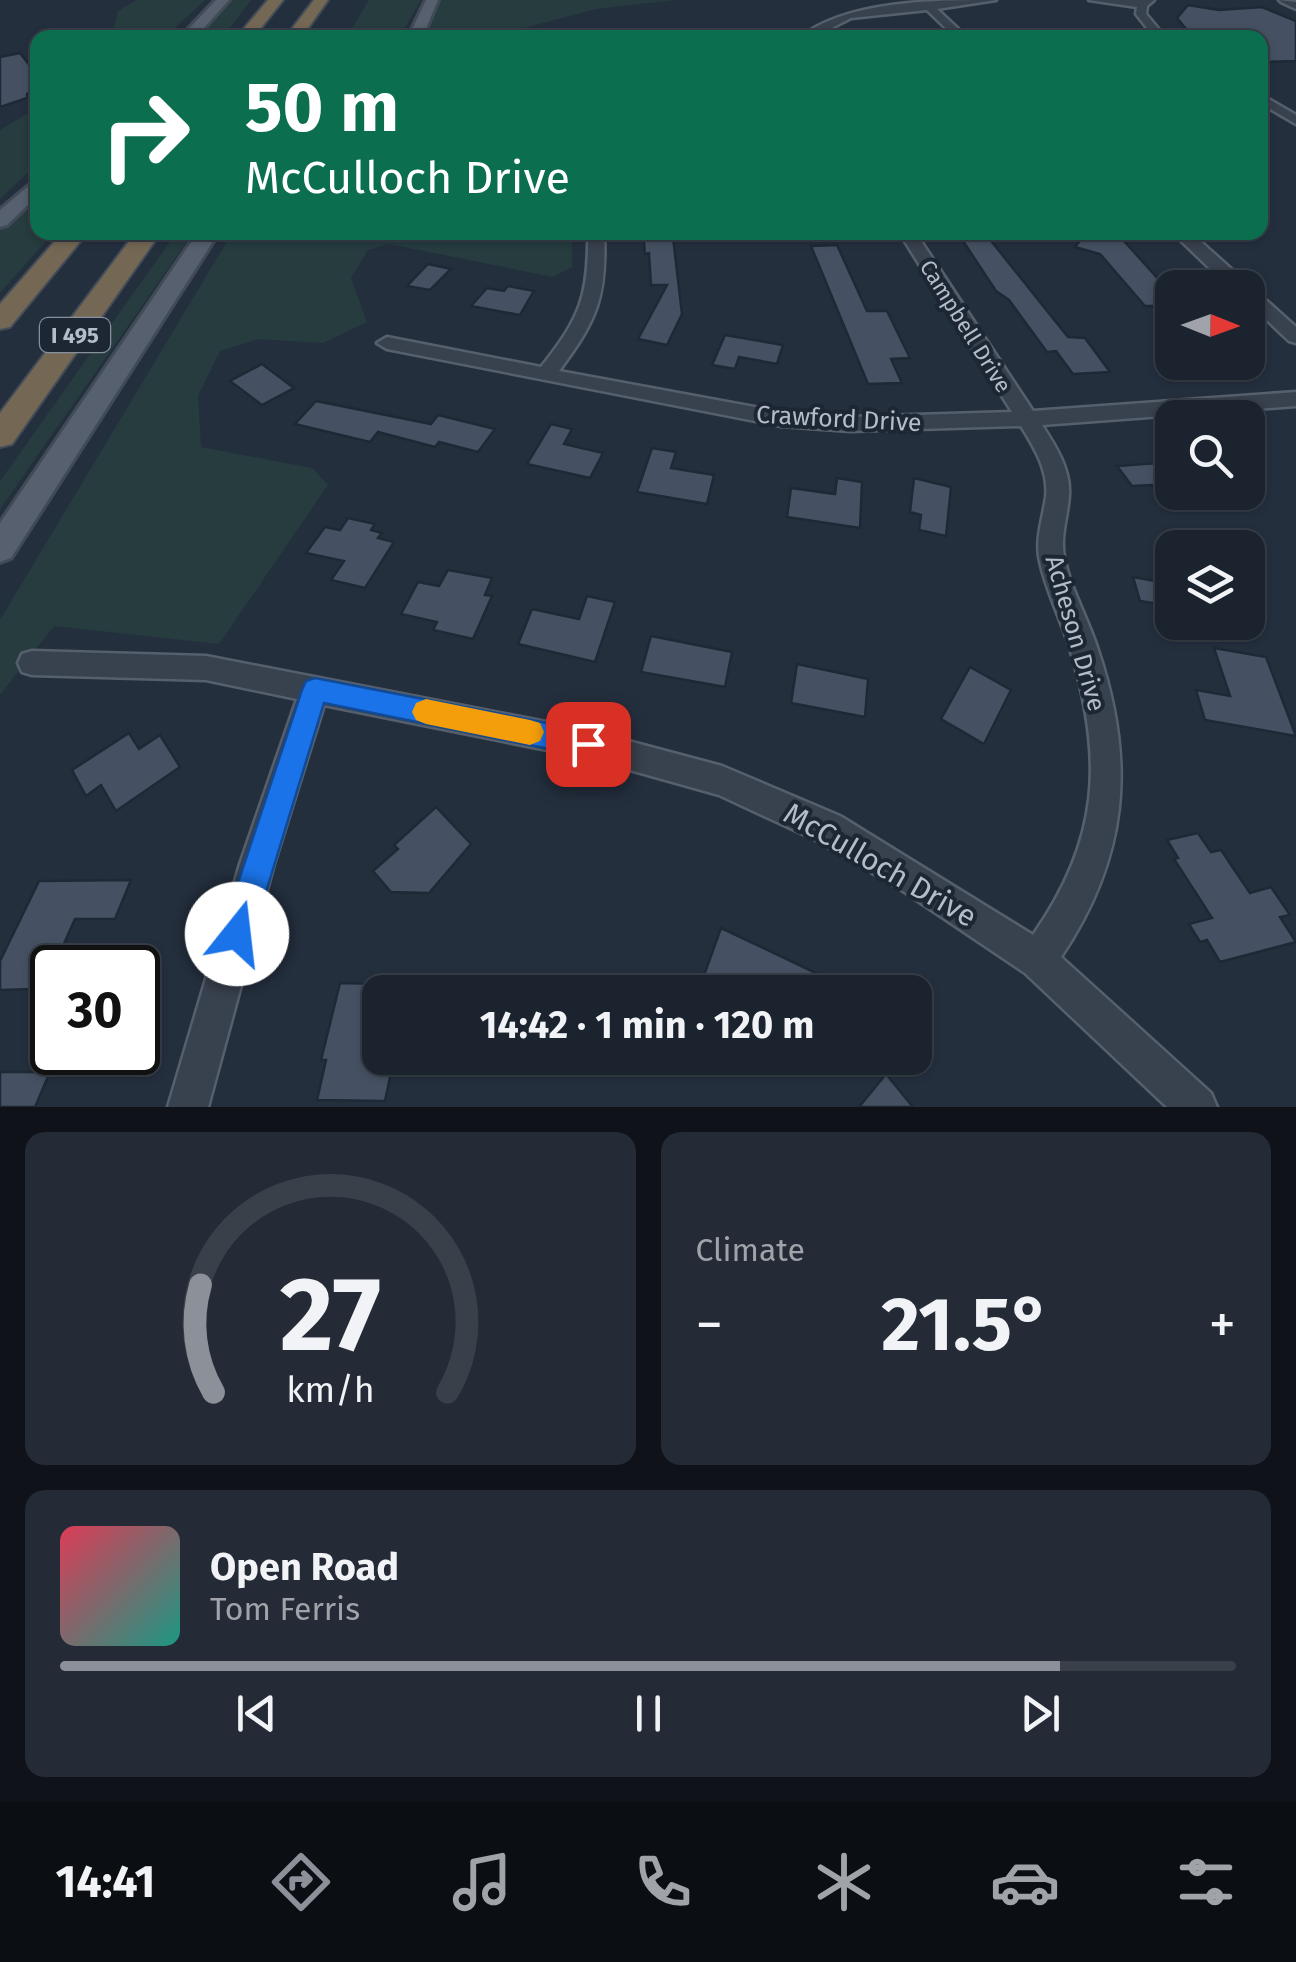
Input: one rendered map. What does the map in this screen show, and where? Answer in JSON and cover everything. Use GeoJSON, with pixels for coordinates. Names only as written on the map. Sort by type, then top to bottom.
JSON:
{"type":"FeatureCollection","features":[{"type":"Feature","properties":{"kind":"highway"},"geometry":{"type":"LineString","coordinates":[[247,30],[260,0]]}},
{"type":"Feature","properties":{"kind":"highway"},"geometry":{"type":"LineString","coordinates":[[251,30],[276,0]]}},
{"type":"Feature","properties":{"kind":"highway"},"geometry":{"type":"LineString","coordinates":[[299,30],[321,0]]}},
{"type":"Feature","properties":{"kind":"highway","name":"I 495"},"geometry":{"type":"LineString","coordinates":[[0,321],[69,240]]}},
{"type":"Feature","properties":{"kind":"highway","name":"I 495"},"geometry":{"type":"LineString","coordinates":[[0,436],[143,240]]}},
{"type":"Feature","properties":{"kind":"main road"},"geometry":{"type":"LineString","coordinates":[[194,30],[223,0]]}},
{"type":"Feature","properties":{"kind":"main road"},"geometry":{"type":"LineString","coordinates":[[419,30],[432,0]]}},
{"type":"Feature","properties":{"kind":"main road"},"geometry":{"type":"LineString","coordinates":[[0,220],[30,192]]}},
{"type":"Feature","properties":{"kind":"main road"},"geometry":{"type":"LineString","coordinates":[[0,549],[204,240]]}},
{"type":"Feature","properties":{"kind":"street"},"geometry":{"type":"LineString","coordinates":[[814,30],[850,15],[991,0]]}},
{"type":"Feature","properties":{"kind":"street"},"geometry":{"type":"LineString","coordinates":[[1094,0],[1145,3],[1146,22],[1154,30]]}},
{"type":"Feature","properties":{"kind":"street"},"geometry":{"type":"LineString","coordinates":[[1284,0],[1296,6]]}},
{"type":"Feature","properties":{"kind":"street"},"geometry":{"type":"LineString","coordinates":[[926,5],[954,30]]}},
{"type":"Feature","properties":{"kind":"street"},"geometry":{"type":"LineString","coordinates":[[1268,103],[1296,120]]}},
{"type":"Feature","properties":{"kind":"street"},"geometry":{"type":"LineString","coordinates":[[547,373],[594,306],[598,283],[596,240]]}},
{"type":"Feature","properties":{"kind":"street","name":"Campbell Drive"},"geometry":{"type":"LineString","coordinates":[[913,240],[1025,419]]}},
{"type":"Feature","properties":{"kind":"street"},"geometry":{"type":"LineString","coordinates":[[1189,240],[1221,270]]}},
{"type":"Feature","properties":{"kind":"street"},"geometry":{"type":"LineString","coordinates":[[1265,309],[1296,337]]}},
{"type":"Feature","properties":{"kind":"street","name":"Crawford Drive"},"geometry":{"type":"LineString","coordinates":[[387,343],[781,419],[917,424],[1296,400]]}},
{"type":"Feature","properties":{"kind":"street","name":"Acheson Drive"},"geometry":{"type":"LineString","coordinates":[[1025,419],[1046,448],[1058,486],[1050,550],[1060,592],[1083,646],[1099,702],[1108,761],[1101,833],[1080,894],[1038,960]]}},
{"type":"Feature","properties":{"kind":"street","name":"McCulloch Drive"},"geometry":{"type":"LineString","coordinates":[[32,663],[206,668],[588,744],[722,781],[828,828],[912,877],[1038,960],[1196,1107]]}},
{"type":"Feature","properties":{"kind":"street"},"geometry":{"type":"LineString","coordinates":[[188,1107],[257,864],[315,690]]}},
{"type":"Feature","properties":{"kind":"green space"},"geometry":{"type":"Polygon","coordinates":[[[137,0],[205,0],[173,30],[114,30],[118,11],[137,0]]]}},
{"type":"Feature","properties":{"kind":"green space"},"geometry":{"type":"Polygon","coordinates":[[[230,0],[251,0],[228,30],[201,30],[230,0]]]}},
{"type":"Feature","properties":{"kind":"green space"},"geometry":{"type":"Polygon","coordinates":[[[369,0],[421,0],[404,30],[351,30],[369,0]]]}},
{"type":"Feature","properties":{"kind":"green space"},"geometry":{"type":"Polygon","coordinates":[[[440,0],[675,0],[596,9],[516,30],[425,30],[440,0]]]}},
{"type":"Feature","properties":{"kind":"green space"},"geometry":{"type":"Polygon","coordinates":[[[30,112],[30,171],[0,199],[0,130],[30,112]]]}},
{"type":"Feature","properties":{"kind":"green space"},"geometry":{"type":"Polygon","coordinates":[[[30,201],[30,240],[47,240],[0,293],[0,231],[30,201]]]}},
{"type":"Feature","properties":{"kind":"green space"},"geometry":{"type":"Polygon","coordinates":[[[171,240],[188,240],[0,509],[0,481],[171,240]]]}},
{"type":"Feature","properties":{"kind":"green space"},"geometry":{"type":"Polygon","coordinates":[[[228,240],[572,240],[572,267],[553,277],[389,244],[368,250],[351,278],[367,322],[323,343],[258,339],[220,351],[198,396],[201,447],[312,468],[328,485],[219,644],[54,626],[0,695],[0,620],[228,240]]]}},
{"type":"Feature","properties":{"kind":"building"},"geometry":{"type":"Polygon","coordinates":[[[1188,5],[1219,10],[1262,7],[1296,21],[1296,61],[1268,62],[1268,30],[1187,30],[1177,18],[1188,5]]]}},
{"type":"Feature","properties":{"kind":"building"},"geometry":{"type":"Polygon","coordinates":[[[20,53],[30,66],[30,92],[27,98],[0,107],[0,57],[20,53]]]}},
{"type":"Feature","properties":{"kind":"building"},"geometry":{"type":"Polygon","coordinates":[[[644,240],[673,240],[682,314],[667,345],[638,339],[667,285],[651,285],[649,253],[645,254],[644,240]]]}},
{"type":"Feature","properties":{"kind":"building"},"geometry":{"type":"Polygon","coordinates":[[[962,240],[990,240],[1068,337],[1085,338],[1110,372],[1073,374],[1056,351],[1047,352],[1009,300],[996,291],[962,240]]]}},
{"type":"Feature","properties":{"kind":"building"},"geometry":{"type":"Polygon","coordinates":[[[1081,240],[1123,240],[1155,275],[1155,306],[1145,306],[1100,254],[1075,247],[1081,240]]]}},
{"type":"Feature","properties":{"kind":"building"},"geometry":{"type":"Polygon","coordinates":[[[837,245],[867,311],[887,311],[910,358],[891,359],[902,383],[868,384],[811,246],[837,245]]]}},
{"type":"Feature","properties":{"kind":"building"},"geometry":{"type":"Polygon","coordinates":[[[428,264],[451,269],[430,290],[407,286],[428,264]]]}},
{"type":"Feature","properties":{"kind":"building"},"geometry":{"type":"Polygon","coordinates":[[[508,286],[534,291],[520,315],[471,306],[487,288],[504,291],[508,286]]]}},
{"type":"Feature","properties":{"kind":"building"},"geometry":{"type":"Polygon","coordinates":[[[725,335],[783,345],[777,364],[739,357],[735,369],[712,365],[725,335]]]}},
{"type":"Feature","properties":{"kind":"building"},"geometry":{"type":"Polygon","coordinates":[[[262,364],[294,388],[262,405],[230,381],[262,364]]]}},
{"type":"Feature","properties":{"kind":"building"},"geometry":{"type":"Polygon","coordinates":[[[316,401],[431,424],[438,415],[495,429],[478,452],[439,442],[435,447],[378,432],[370,442],[295,424],[316,401]]]}},
{"type":"Feature","properties":{"kind":"building"},"geometry":{"type":"Polygon","coordinates":[[[551,424],[572,429],[564,444],[603,453],[590,478],[527,464],[551,424]]]}},
{"type":"Feature","properties":{"kind":"building"},"geometry":{"type":"Polygon","coordinates":[[[652,448],[676,452],[671,468],[714,475],[707,504],[637,492],[652,448]]]}},
{"type":"Feature","properties":{"kind":"building"},"geometry":{"type":"Polygon","coordinates":[[[1155,463],[1155,490],[1152,485],[1132,486],[1117,466],[1155,463]]]}},
{"type":"Feature","properties":{"kind":"building"},"geometry":{"type":"Polygon","coordinates":[[[837,478],[862,482],[860,528],[787,517],[791,488],[835,494],[837,478]]]}},
{"type":"Feature","properties":{"kind":"building"},"geometry":{"type":"Polygon","coordinates":[[[914,478],[951,487],[946,536],[919,530],[921,515],[910,512],[914,478]]]}},
{"type":"Feature","properties":{"kind":"building"},"geometry":{"type":"Polygon","coordinates":[[[348,518],[375,524],[371,530],[382,533],[378,538],[394,542],[365,588],[331,580],[344,561],[306,553],[325,527],[340,530],[348,518]]]}},
{"type":"Feature","properties":{"kind":"building"},"geometry":{"type":"Polygon","coordinates":[[[448,570],[492,578],[485,595],[492,596],[473,639],[433,630],[437,622],[401,614],[418,582],[439,586],[448,570]]]}},
{"type":"Feature","properties":{"kind":"building"},"geometry":{"type":"Polygon","coordinates":[[[1133,577],[1155,581],[1155,603],[1140,601],[1133,577]]]}},
{"type":"Feature","properties":{"kind":"building"},"geometry":{"type":"Polygon","coordinates":[[[587,596],[615,602],[595,662],[518,644],[532,609],[579,619],[587,596]]]}},
{"type":"Feature","properties":{"kind":"building"},"geometry":{"type":"Polygon","coordinates":[[[651,636],[732,652],[725,687],[641,672],[651,636]]]}},
{"type":"Feature","properties":{"kind":"building"},"geometry":{"type":"Polygon","coordinates":[[[1214,648],[1266,657],[1296,736],[1205,720],[1196,690],[1230,696],[1214,648]]]}},
{"type":"Feature","properties":{"kind":"building"},"geometry":{"type":"Polygon","coordinates":[[[797,664],[868,679],[865,717],[791,703],[797,664]]]}},
{"type":"Feature","properties":{"kind":"building"},"geometry":{"type":"Polygon","coordinates":[[[970,667],[1011,690],[984,744],[941,719],[970,667]]]}},
{"type":"Feature","properties":{"kind":"building"},"geometry":{"type":"Polygon","coordinates":[[[129,733],[139,749],[160,735],[180,767],[116,811],[101,785],[86,796],[72,770],[129,733]]]}},
{"type":"Feature","properties":{"kind":"building"},"geometry":{"type":"Polygon","coordinates":[[[436,807],[471,844],[429,893],[391,892],[373,871],[398,849],[394,845],[436,807]]]}},
{"type":"Feature","properties":{"kind":"building"},"geometry":{"type":"Polygon","coordinates":[[[1198,833],[1211,852],[1221,850],[1250,893],[1271,887],[1290,915],[1280,917],[1296,942],[1220,962],[1207,940],[1200,942],[1189,924],[1212,918],[1174,859],[1178,858],[1167,840],[1198,833]]]}},
{"type":"Feature","properties":{"kind":"building"},"geometry":{"type":"Polygon","coordinates":[[[131,880],[115,919],[75,919],[63,945],[30,945],[30,989],[0,990],[0,961],[39,881],[131,880]]]}},
{"type":"Feature","properties":{"kind":"building"},"geometry":{"type":"Polygon","coordinates":[[[721,928],[820,975],[704,975],[721,928]]]}},
{"type":"Feature","properties":{"kind":"building"},"geometry":{"type":"Polygon","coordinates":[[[340,983],[362,984],[362,1075],[390,1075],[385,1101],[317,1100],[326,1060],[321,1060],[340,983]]]}},
{"type":"Feature","properties":{"kind":"building"},"geometry":{"type":"Polygon","coordinates":[[[0,1072],[49,1075],[35,1107],[0,1107],[0,1072]]]}},
{"type":"Feature","properties":{"kind":"building"},"geometry":{"type":"Polygon","coordinates":[[[887,1075],[913,1107],[859,1107],[887,1075]]]}},
{"type":"Feature","properties":{"kind":"slow traffic"},"geometry":{"type":"LineString","coordinates":[[426,712],[530,732]]}},
{"type":"Feature","properties":{"kind":"route"},"geometry":{"type":"LineString","coordinates":[[237,934],[315,690],[588,744]]}}]}
